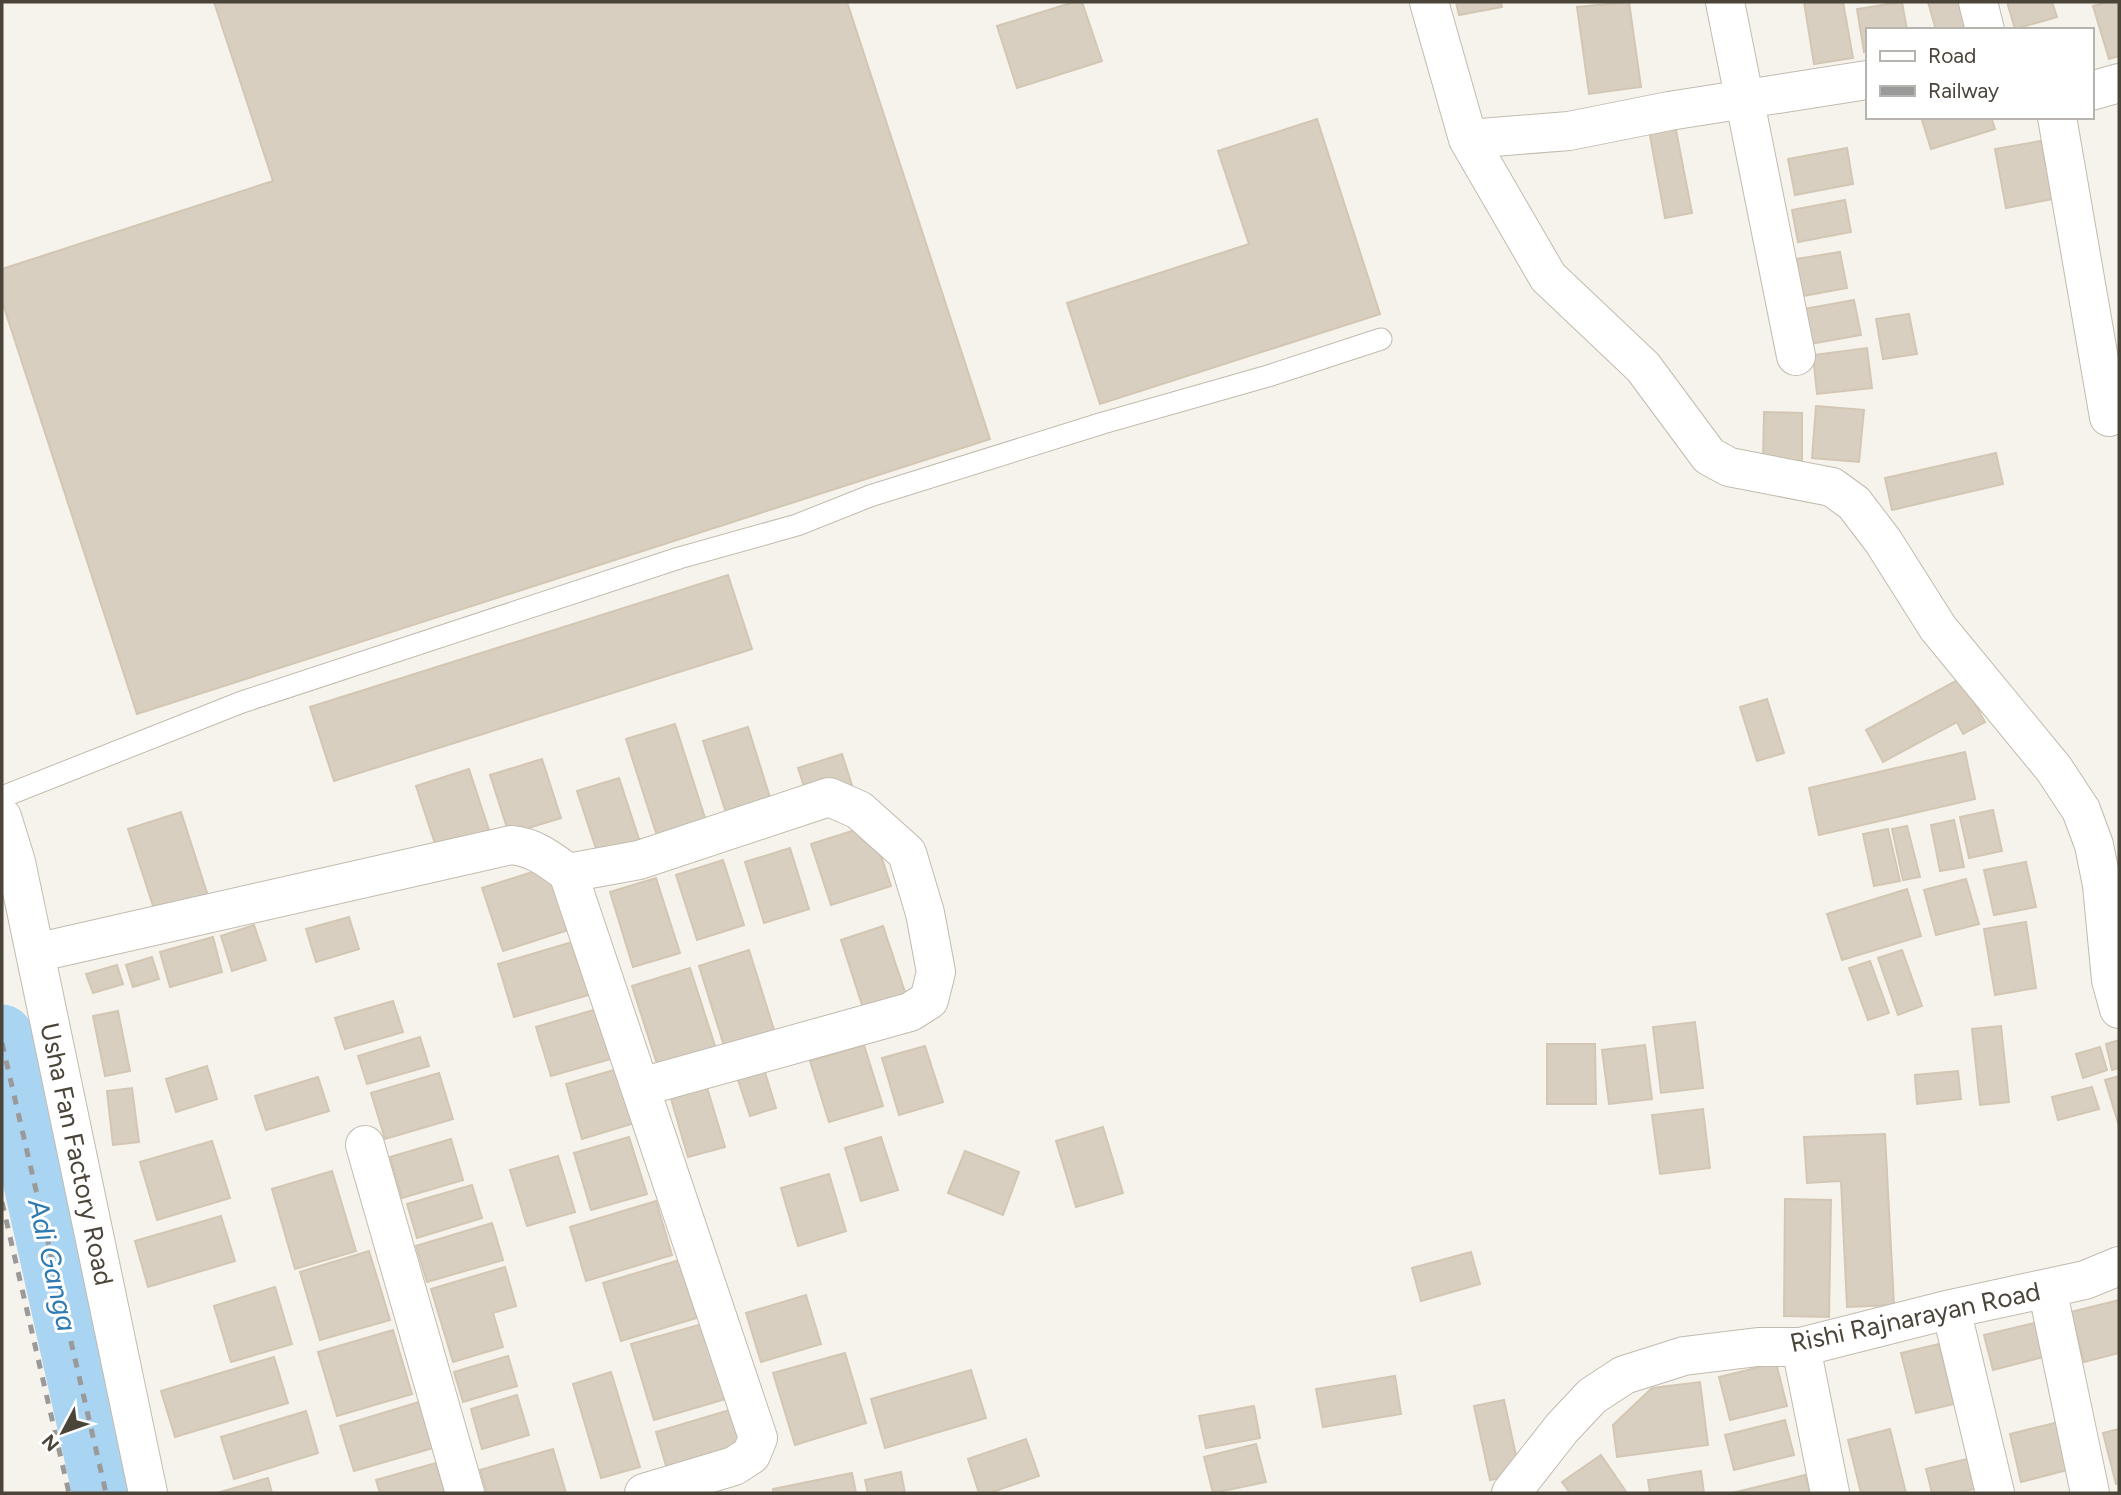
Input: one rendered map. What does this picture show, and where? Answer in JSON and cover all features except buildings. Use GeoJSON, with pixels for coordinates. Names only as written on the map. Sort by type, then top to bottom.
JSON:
{"type":"FeatureCollection","features":[{"type":"Feature","properties":{"kind":"street"},"geometry":{"type":"LineString","coordinates":[[1429,2],[1468,139],[1548,277],[1643,367],[1709,456],[1729,467],[1832,487],[1854,503],[1883,541],[1938,628],[2054,769],[2081,810],[2094,845],[2102,885],[2112,980],[2119,1009]]}},
{"type":"Feature","properties":{"kind":"street"},"geometry":{"type":"LineString","coordinates":[[1725,2],[1747,100],[1796,356]]}},
{"type":"Feature","properties":{"kind":"street"},"geometry":{"type":"LineString","coordinates":[[1978,2],[1984,28]]}},
{"type":"Feature","properties":{"kind":"street"},"geometry":{"type":"LineString","coordinates":[[1468,139],[1569,131],[1866,80]]}},
{"type":"Feature","properties":{"kind":"street"},"geometry":{"type":"LineString","coordinates":[[2093,90],[2119,83]]}},
{"type":"Feature","properties":{"kind":"street"},"geometry":{"type":"LineString","coordinates":[[2057,119],[2109,417]]}},
{"type":"Feature","properties":{"kind":"street"},"geometry":{"type":"LineString","coordinates":[[568,873],[639,860],[829,797],[859,810],[907,853],[925,913],[936,972],[929,1000],[911,1012],[641,1087]]}},
{"type":"Feature","properties":{"kind":"street","name":"Usha Fan Factory Road"},"geometry":{"type":"LineString","coordinates":[[2,817],[16,862],[36,953],[148,1493]]}},
{"type":"Feature","properties":{"kind":"street"},"geometry":{"type":"LineString","coordinates":[[36,953],[511,845],[526,846],[540,852],[568,873],[758,1438],[751,1455],[734,1466],[644,1493]]}},
{"type":"Feature","properties":{"kind":"street"},"geometry":{"type":"LineString","coordinates":[[365,1145],[465,1493]]}},
{"type":"Feature","properties":{"kind":"street","name":"Rishi Rajnarayan Road"},"geometry":{"type":"LineString","coordinates":[[1511,1493],[1585,1404],[1624,1375],[1684,1356],[1758,1347],[1801,1347],[1951,1309],[2085,1280],[2119,1265]]}},
{"type":"Feature","properties":{"kind":"street"},"geometry":{"type":"LineString","coordinates":[[2047,1288],[2090,1493]]}},
{"type":"Feature","properties":{"kind":"street"},"geometry":{"type":"LineString","coordinates":[[1951,1309],[1995,1493]]}},
{"type":"Feature","properties":{"kind":"street"},"geometry":{"type":"LineString","coordinates":[[1801,1347],[1830,1493]]}},
{"type":"Feature","properties":{"kind":"lane"},"geometry":{"type":"LineString","coordinates":[[2,797],[243,702],[375,658],[679,558],[797,525],[870,496],[1103,423],[1268,376],[1381,339]]}},
{"type":"Feature","properties":{"kind":"waterway","name":"Adi Ganga"},"geometry":{"type":"LineString","coordinates":[[2,1036],[104,1493]]}},
{"type":"Feature","properties":{"kind":"railway"},"geometry":{"type":"LineString","coordinates":[[2,1043],[106,1493]]}},
{"type":"Feature","properties":{"kind":"railway"},"geometry":{"type":"LineString","coordinates":[[2,1202],[69,1493]]}}]}
